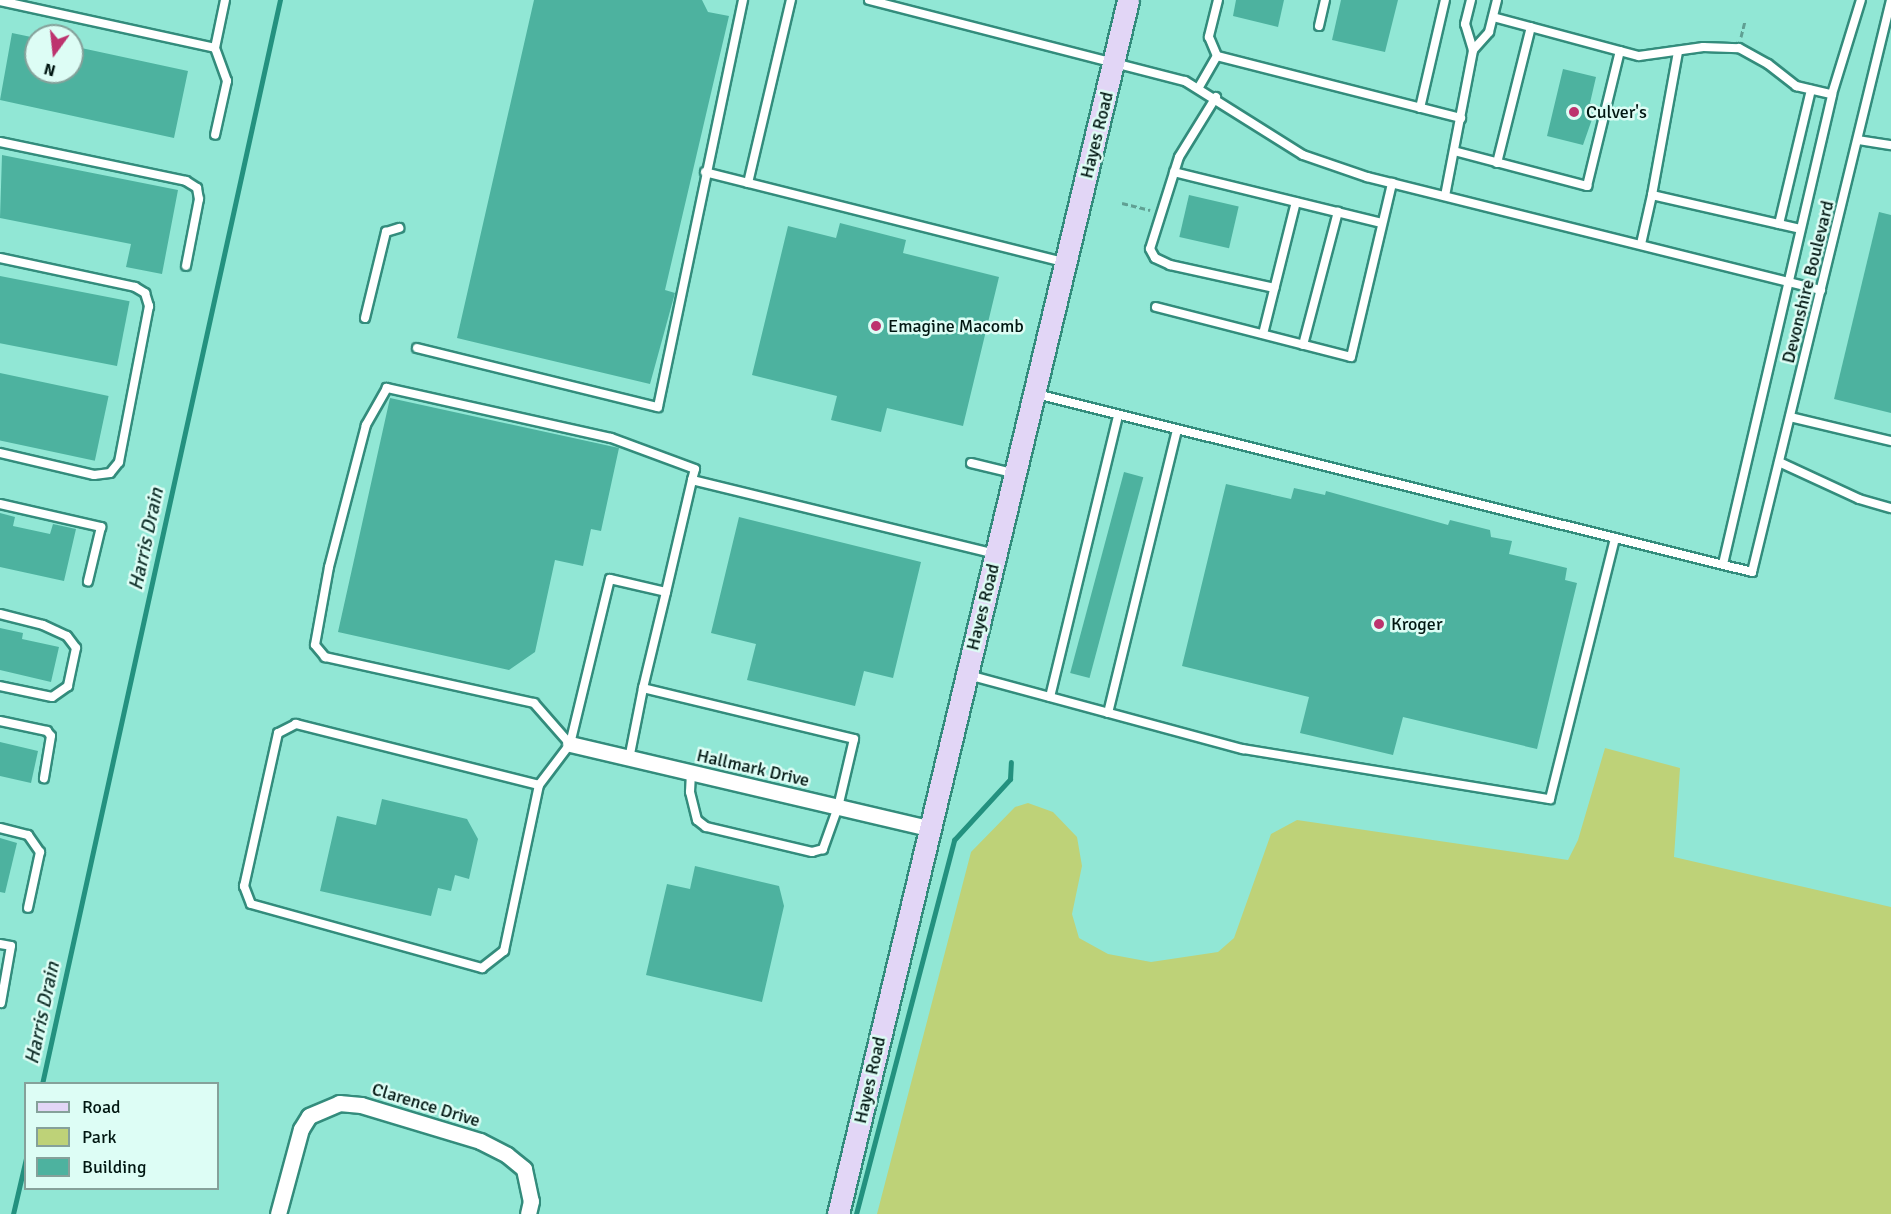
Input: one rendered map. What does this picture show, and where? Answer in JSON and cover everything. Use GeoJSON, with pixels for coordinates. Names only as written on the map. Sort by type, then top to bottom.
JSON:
{"type":"FeatureCollection","features":[{"type":"Feature","properties":{"kind":"street","name":"Hayes Road"},"geometry":{"type":"LineString","coordinates":[[838,1214],[927,828],[1017,474],[1128,0]]}},
{"type":"Feature","properties":{"kind":"street","name":"Hallmark Drive"},"geometry":{"type":"LineString","coordinates":[[570,744],[927,828]]}},
{"type":"Feature","properties":{"kind":"street","name":"Clarence Drive"},"geometry":{"type":"LineString","coordinates":[[278,1214],[294,1143],[309,1116],[322,1108],[361,1105],[480,1141],[507,1155],[524,1169],[529,1208]]}},
{"type":"Feature","properties":{"kind":"lane"},"geometry":{"type":"LineString","coordinates":[[215,135],[227,81],[215,48],[225,0]]}},
{"type":"Feature","properties":{"kind":"lane"},"geometry":{"type":"LineString","coordinates":[[417,348],[658,407],[693,252],[692,234],[743,0]]}},
{"type":"Feature","properties":{"kind":"lane"},"geometry":{"type":"LineString","coordinates":[[748,183],[791,0]]}},
{"type":"Feature","properties":{"kind":"lane"},"geometry":{"type":"LineString","coordinates":[[869,0],[1199,87],[1303,155],[1392,183],[1821,290]]}},
{"type":"Feature","properties":{"kind":"lane"},"geometry":{"type":"LineString","coordinates":[[1217,56],[1209,37],[1218,0]]}},
{"type":"Feature","properties":{"kind":"lane"},"geometry":{"type":"LineString","coordinates":[[1319,26],[1325,0]]}},
{"type":"Feature","properties":{"kind":"lane"},"geometry":{"type":"LineString","coordinates":[[1420,108],[1445,0]]}},
{"type":"Feature","properties":{"kind":"lane"},"geometry":{"type":"LineString","coordinates":[[1445,196],[1473,50],[1465,24],[1471,0]]}},
{"type":"Feature","properties":{"kind":"lane"},"geometry":{"type":"LineString","coordinates":[[1473,50],[1489,32],[1497,0]]}},
{"type":"Feature","properties":{"kind":"lane","name":"Devonshire Boulevard"},"geometry":{"type":"LineString","coordinates":[[1861,0],[1832,94],[1723,564],[1752,572],[1891,0]]}},
{"type":"Feature","properties":{"kind":"lane"},"geometry":{"type":"LineString","coordinates":[[0,1],[215,48]]}},
{"type":"Feature","properties":{"kind":"lane"},"geometry":{"type":"LineString","coordinates":[[1493,17],[1639,56],[1738,48],[1768,64],[1796,86],[1832,94]]}},
{"type":"Feature","properties":{"kind":"lane"},"geometry":{"type":"LineString","coordinates":[[1497,163],[1531,27]]}},
{"type":"Feature","properties":{"kind":"lane"},"geometry":{"type":"LineString","coordinates":[[1454,152],[1587,186],[1620,51]]}},
{"type":"Feature","properties":{"kind":"lane"},"geometry":{"type":"LineString","coordinates":[[1641,244],[1678,52]]}},
{"type":"Feature","properties":{"kind":"lane"},"geometry":{"type":"LineString","coordinates":[[1199,87],[1217,56]]}},
{"type":"Feature","properties":{"kind":"lane"},"geometry":{"type":"LineString","coordinates":[[1217,56],[1461,118]]}},
{"type":"Feature","properties":{"kind":"lane"},"geometry":{"type":"LineString","coordinates":[[1779,224],[1811,90]]}},
{"type":"Feature","properties":{"kind":"lane"},"geometry":{"type":"LineString","coordinates":[[1216,98],[1174,171],[1150,249],[1155,258],[1275,288]]}},
{"type":"Feature","properties":{"kind":"lane"},"geometry":{"type":"LineString","coordinates":[[1858,140],[1891,145]]}},
{"type":"Feature","properties":{"kind":"lane"},"geometry":{"type":"LineString","coordinates":[[0,142],[186,181],[196,188],[199,199],[186,266]]}},
{"type":"Feature","properties":{"kind":"lane"},"geometry":{"type":"LineString","coordinates":[[1174,171],[1382,223]]}},
{"type":"Feature","properties":{"kind":"lane"},"geometry":{"type":"LineString","coordinates":[[705,172],[1065,262]]}},
{"type":"Feature","properties":{"kind":"lane"},"geometry":{"type":"LineString","coordinates":[[1156,307],[1351,357],[1392,183]]}},
{"type":"Feature","properties":{"kind":"lane"},"geometry":{"type":"LineString","coordinates":[[1652,195],[1800,229]]}},
{"type":"Feature","properties":{"kind":"lane"},"geometry":{"type":"LineString","coordinates":[[1263,334],[1296,202]]}},
{"type":"Feature","properties":{"kind":"lane"},"geometry":{"type":"LineString","coordinates":[[1304,345],[1338,212]]}},
{"type":"Feature","properties":{"kind":"lane"},"geometry":{"type":"LineString","coordinates":[[365,318],[386,232],[399,228]]}},
{"type":"Feature","properties":{"kind":"lane"},"geometry":{"type":"LineString","coordinates":[[0,258],[135,287],[145,292],[149,306],[119,462],[110,473],[94,475],[0,453]]}},
{"type":"Feature","properties":{"kind":"lane"},"geometry":{"type":"LineString","coordinates":[[570,744],[534,703],[343,663],[325,657],[315,645],[329,567],[366,425],[387,388],[611,438],[695,469],[643,688],[629,759]]}},
{"type":"Feature","properties":{"kind":"lane"},"geometry":{"type":"LineString","coordinates":[[1036,394],[1723,564]]}},
{"type":"Feature","properties":{"kind":"lane"},"geometry":{"type":"LineString","coordinates":[[1050,697],[1118,415]]}},
{"type":"Feature","properties":{"kind":"lane"},"geometry":{"type":"LineString","coordinates":[[1791,417],[1891,441]]}},
{"type":"Feature","properties":{"kind":"lane"},"geometry":{"type":"LineString","coordinates":[[1108,713],[1177,429]]}},
{"type":"Feature","properties":{"kind":"lane"},"geometry":{"type":"LineString","coordinates":[[1779,462],[1859,499],[1891,508]]}},
{"type":"Feature","properties":{"kind":"lane"},"geometry":{"type":"LineString","coordinates":[[971,463],[1017,474]]}},
{"type":"Feature","properties":{"kind":"lane"},"geometry":{"type":"LineString","coordinates":[[692,480],[997,555]]}},
{"type":"Feature","properties":{"kind":"lane"},"geometry":{"type":"LineString","coordinates":[[0,504],[101,527],[88,581]]}},
{"type":"Feature","properties":{"kind":"lane"},"geometry":{"type":"LineString","coordinates":[[966,675],[1243,749],[1550,799],[1615,538]]}},
{"type":"Feature","properties":{"kind":"lane"},"geometry":{"type":"LineString","coordinates":[[539,785],[296,724],[278,733],[244,886],[251,904],[482,968],[504,951],[539,785],[570,744],[610,579],[666,592]]}},
{"type":"Feature","properties":{"kind":"lane"},"geometry":{"type":"LineString","coordinates":[[0,614],[43,624],[67,636],[76,648],[68,686],[52,697],[0,686]]}},
{"type":"Feature","properties":{"kind":"lane"},"geometry":{"type":"LineString","coordinates":[[643,688],[854,739],[838,807],[823,849],[812,852],[706,827],[697,820],[690,792],[692,773]]}},
{"type":"Feature","properties":{"kind":"lane"},"geometry":{"type":"LineString","coordinates":[[0,721],[47,731],[51,736],[44,778]]}},
{"type":"Feature","properties":{"kind":"lane"},"geometry":{"type":"LineString","coordinates":[[0,828],[28,835],[40,852],[28,908]]}},
{"type":"Feature","properties":{"kind":"lane"},"geometry":{"type":"LineString","coordinates":[[0,944],[11,946],[1,1003]]}},
{"type":"Feature","properties":{"kind":"path"},"geometry":{"type":"LineString","coordinates":[[1122,203],[1160,212]]}},
{"type":"Feature","properties":{"kind":"green space"},"geometry":{"type":"Polygon","coordinates":[[[1605,748],[1680,768],[1674,857],[1891,907],[1891,1214],[877,1214],[971,852],[1015,807],[1028,803],[1053,812],[1077,837],[1082,866],[1072,914],[1079,938],[1108,954],[1151,962],[1218,952],[1234,938],[1271,834],[1297,820],[1568,860],[1578,840],[1605,748]]]}},
{"type":"Feature","properties":{"kind":"building"},"geometry":{"type":"Polygon","coordinates":[[[534,0],[702,0],[708,12],[729,16],[665,290],[675,293],[650,384],[457,338],[534,0]]]}},
{"type":"Feature","properties":{"kind":"building"},"geometry":{"type":"Polygon","coordinates":[[[1236,0],[1284,0],[1278,27],[1233,16],[1236,0]]]}},
{"type":"Feature","properties":{"kind":"building"},"geometry":{"type":"Polygon","coordinates":[[[1341,0],[1398,0],[1385,52],[1332,40],[1341,0]]]}},
{"type":"Feature","properties":{"kind":"building"},"geometry":{"type":"Polygon","coordinates":[[[12,33],[24,36],[24,84],[84,84],[84,49],[188,71],[174,138],[0,100],[12,33]]]}},
{"type":"Feature","properties":{"kind":"building","name":"Culver's"},"geometry":{"type":"Polygon","coordinates":[[[1563,69],[1596,77],[1590,103],[1597,105],[1583,145],[1547,136],[1563,69]]]}},
{"type":"Feature","properties":{"kind":"building"},"geometry":{"type":"Polygon","coordinates":[[[2,155],[178,190],[162,274],[126,267],[131,244],[0,218],[2,155]]]}},
{"type":"Feature","properties":{"kind":"building"},"geometry":{"type":"Polygon","coordinates":[[[1189,195],[1239,206],[1229,248],[1179,237],[1189,195]]]}},
{"type":"Feature","properties":{"kind":"building"},"geometry":{"type":"Polygon","coordinates":[[[1879,212],[1891,215],[1891,413],[1834,399],[1879,212]]]}},
{"type":"Feature","properties":{"kind":"building","name":"Emagine Macomb"},"geometry":{"type":"Polygon","coordinates":[[[840,223],[906,240],[903,253],[999,277],[963,426],[887,408],[881,432],[831,420],[837,396],[752,375],[788,226],[836,238],[840,223]]]}},
{"type":"Feature","properties":{"kind":"building"},"geometry":{"type":"Polygon","coordinates":[[[0,276],[130,301],[117,366],[0,343],[0,276]]]}},
{"type":"Feature","properties":{"kind":"building"},"geometry":{"type":"Polygon","coordinates":[[[0,373],[109,396],[95,461],[0,440],[0,373]]]}},
{"type":"Feature","properties":{"kind":"building"},"geometry":{"type":"Polygon","coordinates":[[[390,398],[619,448],[601,531],[591,529],[583,566],[555,560],[535,652],[509,670],[338,632],[390,398]]]}},
{"type":"Feature","properties":{"kind":"building"},"geometry":{"type":"Polygon","coordinates":[[[1124,472],[1143,477],[1089,678],[1070,673],[1124,472]]]}},
{"type":"Feature","properties":{"kind":"building","name":"Kroger"},"geometry":{"type":"Polygon","coordinates":[[[1226,484],[1291,499],[1294,488],[1325,495],[1326,491],[1448,525],[1450,520],[1490,530],[1491,537],[1512,541],[1509,554],[1567,568],[1565,580],[1577,583],[1537,749],[1403,717],[1393,755],[1300,733],[1309,697],[1182,666],[1226,484]]]}},
{"type":"Feature","properties":{"kind":"building"},"geometry":{"type":"Polygon","coordinates":[[[0,513],[15,517],[13,526],[50,534],[53,524],[76,529],[64,581],[0,567],[0,513]]]}},
{"type":"Feature","properties":{"kind":"building"},"geometry":{"type":"Polygon","coordinates":[[[739,517],[921,562],[893,678],[864,671],[855,706],[747,680],[756,644],[711,633],[739,517]]]}},
{"type":"Feature","properties":{"kind":"building"},"geometry":{"type":"Polygon","coordinates":[[[0,628],[23,633],[22,639],[59,647],[51,682],[0,670],[0,628]]]}},
{"type":"Feature","properties":{"kind":"building"},"geometry":{"type":"Polygon","coordinates":[[[0,742],[38,751],[31,783],[0,776],[0,742]]]}},
{"type":"Feature","properties":{"kind":"building"},"geometry":{"type":"Polygon","coordinates":[[[382,799],[467,819],[478,839],[469,879],[455,875],[451,891],[438,888],[431,916],[320,891],[337,816],[376,825],[382,799]]]}},
{"type":"Feature","properties":{"kind":"building"},"geometry":{"type":"Polygon","coordinates":[[[0,838],[17,843],[5,893],[0,892],[0,838]]]}},
{"type":"Feature","properties":{"kind":"building"},"geometry":{"type":"Polygon","coordinates":[[[695,866],[779,886],[784,906],[762,1002],[646,975],[667,884],[690,889],[695,866]]]}},
{"type":"Feature","properties":{"kind":"waterway","name":"Harris Drain"},"geometry":{"type":"LineString","coordinates":[[42,1082],[280,0]]}},
{"type":"Feature","properties":{"kind":"waterway"},"geometry":{"type":"LineString","coordinates":[[856,1214],[954,840],[1010,779],[1011,762]]}},
{"type":"Feature","properties":{"kind":"waterway","name":"Harris Drain"},"geometry":{"type":"LineString","coordinates":[[13,1214],[24,1167]]}},
{"type":"Feature","properties":{"kind":"place","name":"Culver's"},"geometry":{"type":"Point","coordinates":[1574,112]}},
{"type":"Feature","properties":{"kind":"place","name":"Emagine Macomb"},"geometry":{"type":"Point","coordinates":[876,326]}},
{"type":"Feature","properties":{"kind":"place","name":"Kroger"},"geometry":{"type":"Point","coordinates":[1379,624]}}]}
